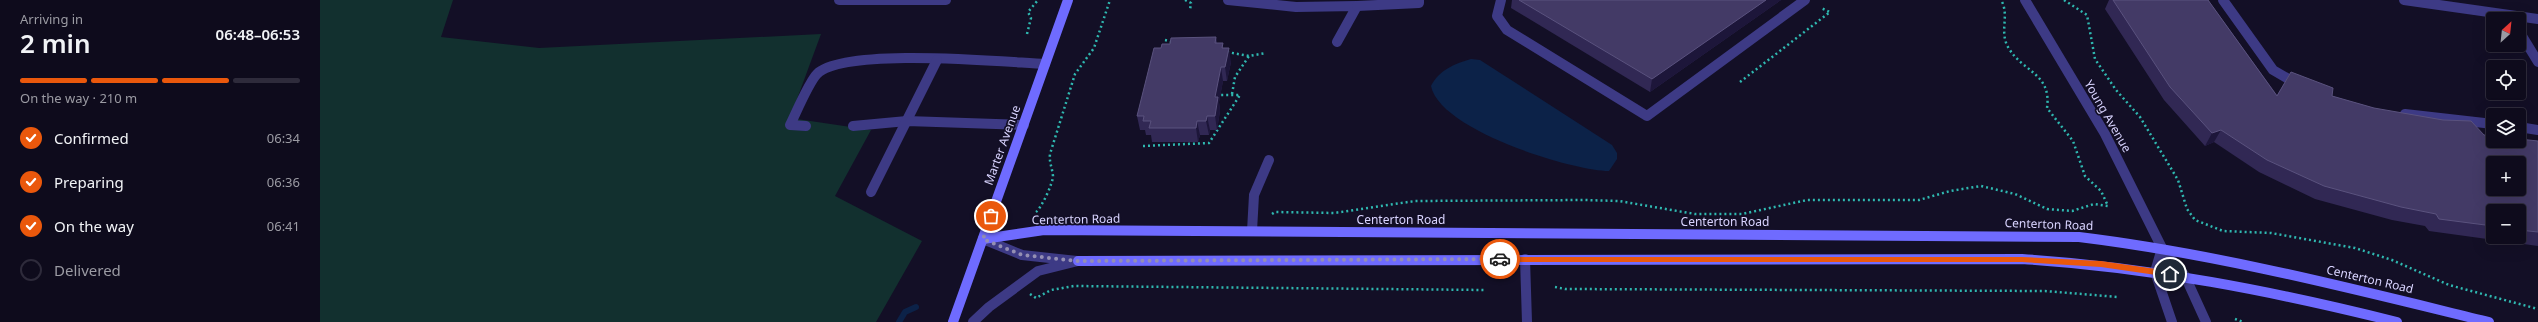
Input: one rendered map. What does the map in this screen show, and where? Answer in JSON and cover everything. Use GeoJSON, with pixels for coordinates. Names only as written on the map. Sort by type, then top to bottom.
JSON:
{"type":"FeatureCollection","features":[{"type":"Feature","properties":{"kind":"main road","name":"Marter Avenue"},"geometry":{"type":"LineString","coordinates":[[953,322],[1068,0]]}},
{"type":"Feature","properties":{"kind":"main road","name":"Centerton Road"},"geometry":{"type":"LineString","coordinates":[[983,239],[1044,230],[2041,236],[2122,241],[2162,248],[2356,288],[2489,322]]}},
{"type":"Feature","properties":{"kind":"main road"},"geometry":{"type":"LineString","coordinates":[[1078,261],[1525,259],[2073,261],[2234,284],[2397,322]]}},
{"type":"Feature","properties":{"kind":"street"},"geometry":{"type":"LineString","coordinates":[[839,0],[946,0]]}},
{"type":"Feature","properties":{"kind":"street"},"geometry":{"type":"LineString","coordinates":[[1228,0],[1296,6],[1357,6],[1419,3],[1418,0]]}},
{"type":"Feature","properties":{"kind":"street"},"geometry":{"type":"LineString","coordinates":[[1501,0],[1497,16],[1507,30],[1646,116],[1804,0]]}},
{"type":"Feature","properties":{"kind":"street","name":"Young Avenue"},"geometry":{"type":"LineString","coordinates":[[2025,0],[2105,134],[2162,248],[2185,276],[2206,322]]}},
{"type":"Feature","properties":{"kind":"street"},"geometry":{"type":"LineString","coordinates":[[2223,0],[2273,70],[2306,88]]}},
{"type":"Feature","properties":{"kind":"street"},"geometry":{"type":"LineString","coordinates":[[2404,0],[2486,13]]}},
{"type":"Feature","properties":{"kind":"street"},"geometry":{"type":"LineString","coordinates":[[1337,42],[1357,6]]}},
{"type":"Feature","properties":{"kind":"street"},"geometry":{"type":"LineString","coordinates":[[2526,18],[2538,19]]}},
{"type":"Feature","properties":{"kind":"street"},"geometry":{"type":"LineString","coordinates":[[2526,42],[2538,62]]}},
{"type":"Feature","properties":{"kind":"street"},"geometry":{"type":"LineString","coordinates":[[806,126],[790,125],[817,74],[837,63],[907,58],[1045,64]]}},
{"type":"Feature","properties":{"kind":"street"},"geometry":{"type":"LineString","coordinates":[[871,192],[937,60]]}},
{"type":"Feature","properties":{"kind":"street"},"geometry":{"type":"LineString","coordinates":[[2393,112],[2486,123]]}},
{"type":"Feature","properties":{"kind":"street"},"geometry":{"type":"LineString","coordinates":[[853,126],[907,121],[1024,125]]}},
{"type":"Feature","properties":{"kind":"street"},"geometry":{"type":"LineString","coordinates":[[2526,128],[2538,130]]}},
{"type":"Feature","properties":{"kind":"street"},"geometry":{"type":"LineString","coordinates":[[1252,231],[1254,195],[1269,160]]}},
{"type":"Feature","properties":{"kind":"street"},"geometry":{"type":"LineString","coordinates":[[983,239],[1022,255],[1078,261]]}},
{"type":"Feature","properties":{"kind":"street"},"geometry":{"type":"LineString","coordinates":[[2162,248],[2155,272],[2172,322]]}},
{"type":"Feature","properties":{"kind":"street"},"geometry":{"type":"LineString","coordinates":[[1525,259],[1527,322]]}},
{"type":"Feature","properties":{"kind":"street"},"geometry":{"type":"LineString","coordinates":[[974,322],[1006,293],[1038,271],[1078,261]]}},
{"type":"Feature","properties":{"kind":"path"},"geometry":{"type":"LineString","coordinates":[[1027,34],[1031,18],[1028,12],[1038,0]]}},
{"type":"Feature","properties":{"kind":"path"},"geometry":{"type":"LineString","coordinates":[[1036,212],[1041,208],[1053,177],[1049,164],[1050,154],[1071,86],[1076,74],[1094,48],[1110,0]]}},
{"type":"Feature","properties":{"kind":"path"},"geometry":{"type":"LineString","coordinates":[[1185,0],[1191,3],[1190,10]]}},
{"type":"Feature","properties":{"kind":"path"},"geometry":{"type":"LineString","coordinates":[[1272,214],[1275,212],[1334,213],[1415,201],[1547,200],[1619,201],[1695,214],[1742,214],[1759,211],[1785,202],[1807,200],[1919,200],[1950,191],[1980,186],[2015,194],[2047,209],[2072,211],[2094,204],[2108,206],[2101,192],[2085,176],[2073,141],[2047,108],[2050,100],[2046,82],[2029,69],[2007,46],[2003,31],[2006,8],[2001,0]]}},
{"type":"Feature","properties":{"kind":"path"},"geometry":{"type":"LineString","coordinates":[[2064,0],[2087,15],[2095,59],[2116,90],[2140,117],[2178,180],[2187,209],[2195,220],[2203,225],[2223,231],[2271,233],[2356,248],[2392,260],[2449,284],[2538,309]]}},
{"type":"Feature","properties":{"kind":"path"},"geometry":{"type":"LineString","coordinates":[[1740,82],[1830,12],[1821,8]]}},
{"type":"Feature","properties":{"kind":"path"},"geometry":{"type":"LineString","coordinates":[[1166,40],[1180,43]]}},
{"type":"Feature","properties":{"kind":"path"},"geometry":{"type":"LineString","coordinates":[[1226,52],[1249,56],[1266,53]]}},
{"type":"Feature","properties":{"kind":"path"},"geometry":{"type":"LineString","coordinates":[[1232,94],[1235,77],[1249,56]]}},
{"type":"Feature","properties":{"kind":"path"},"geometry":{"type":"LineString","coordinates":[[1144,146],[1176,144],[1204,145],[1210,142],[1240,95],[1215,95]]}},
{"type":"Feature","properties":{"kind":"path"},"geometry":{"type":"LineString","coordinates":[[1025,289],[1036,298],[1052,290],[1074,286],[1486,290]]}},
{"type":"Feature","properties":{"kind":"path"},"geometry":{"type":"LineString","coordinates":[[1555,287],[1565,289],[2045,291],[2118,297]]}},
{"type":"Feature","properties":{"kind":"path"},"geometry":{"type":"LineString","coordinates":[[2235,319],[2243,322]]}},
{"type":"Feature","properties":{"kind":"green space"},"geometry":{"type":"Polygon","coordinates":[[[320,0],[453,0],[441,37],[539,48],[821,34],[790,118],[871,130],[835,196],[922,241],[876,322],[320,322],[320,0]]]}},
{"type":"Feature","properties":{"kind":"water"},"geometry":{"type":"Polygon","coordinates":[[[1471,59],[1480,60],[1612,145],[1617,153],[1617,159],[1609,171],[1590,169],[1566,163],[1508,145],[1457,118],[1440,102],[1431,86],[1434,80],[1448,68],[1471,59]]]}},
{"type":"Feature","properties":{"kind":"building"},"geometry":{"type":"Polygon","coordinates":[[[1519,0],[1766,0],[1652,79],[1519,0]]]}},
{"type":"Feature","properties":{"kind":"building"},"geometry":{"type":"Polygon","coordinates":[[[2113,0],[2208,0],[2277,96],[2291,72],[2333,88],[2332,96],[2374,108],[2443,120],[2471,121],[2484,135],[2486,135],[2486,148],[2526,148],[2526,140],[2538,141],[2538,232],[2526,231],[2526,204],[2486,204],[2486,225],[2439,219],[2436,214],[2401,207],[2324,186],[2267,160],[2221,130],[2212,133],[2170,87],[2113,0]]]}},
{"type":"Feature","properties":{"kind":"building"},"geometry":{"type":"Polygon","coordinates":[[[1216,37],[1215,43],[1223,43],[1222,48],[1229,48],[1225,67],[1221,67],[1215,97],[1218,97],[1215,116],[1207,116],[1206,121],[1197,121],[1196,128],[1149,128],[1151,121],[1143,121],[1144,116],[1137,116],[1154,48],[1161,48],[1162,44],[1170,44],[1171,38],[1216,37]]]}},
{"type":"Feature","properties":{"kind":"waterway"},"geometry":{"type":"LineString","coordinates":[[899,322],[905,312],[916,307]]}},
{"type":"Feature","properties":{"kind":"way so far"},"geometry":{"type":"LineString","coordinates":[[991,216],[983,239],[1022,255],[1078,261],[1500,259]]}},
{"type":"Feature","properties":{"kind":"route"},"geometry":{"type":"LineString","coordinates":[[1500,259],[2073,261],[2170,274]]}}]}
